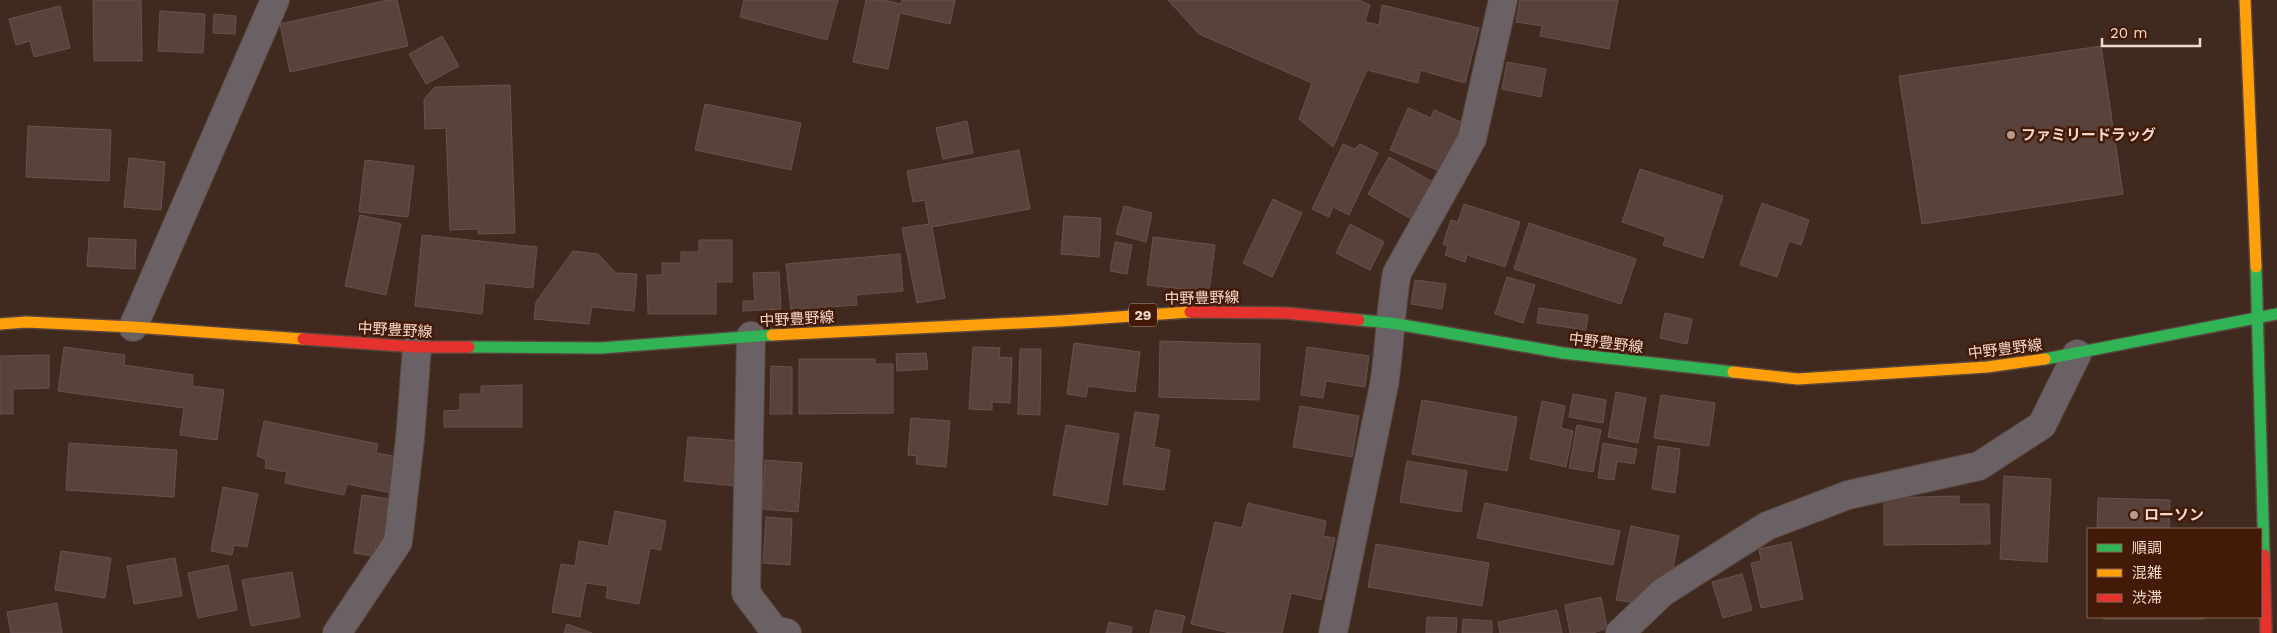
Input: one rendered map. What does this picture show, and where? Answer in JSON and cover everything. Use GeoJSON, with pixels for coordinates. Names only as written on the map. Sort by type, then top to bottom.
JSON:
{"type":"FeatureCollection","features":[{"type":"Feature","properties":{"kind":"main road"},"geometry":{"type":"LineString","coordinates":[[2245,0],[2258,317],[2266,633]]}},
{"type":"Feature","properties":{"kind":"main road","name":"中野豊野線"},"geometry":{"type":"LineString","coordinates":[[0,324],[26,322],[133,327],[417,347],[601,348],[751,336],[1060,321],[1183,312],[1286,313],[1391,322],[1563,353],[1798,379],[1988,368],[2076,354],[2277,314]]}},
{"type":"Feature","properties":{"kind":"street"},"geometry":{"type":"LineString","coordinates":[[133,327],[274,0]]}},
{"type":"Feature","properties":{"kind":"street"},"geometry":{"type":"LineString","coordinates":[[1333,633],[1384,385],[1392,296],[1397,273],[1472,139],[1503,0]]}},
{"type":"Feature","properties":{"kind":"street"},"geometry":{"type":"LineString","coordinates":[[751,336],[746,593],[774,630],[788,633]]}},
{"type":"Feature","properties":{"kind":"street"},"geometry":{"type":"LineString","coordinates":[[337,633],[398,542],[410,439],[417,347]]}},
{"type":"Feature","properties":{"kind":"street"},"geometry":{"type":"LineString","coordinates":[[1620,633],[1663,592],[1767,526],[1848,495],[1979,466],[2042,425],[2076,354]]}},
{"type":"Feature","properties":{"kind":"building"},"geometry":{"type":"Polygon","coordinates":[[[93,0],[141,0],[142,61],[94,61],[93,0]]]}},
{"type":"Feature","properties":{"kind":"building"},"geometry":{"type":"Polygon","coordinates":[[[388,0],[397,0],[408,46],[290,72],[280,24],[388,0]]]}},
{"type":"Feature","properties":{"kind":"building"},"geometry":{"type":"Polygon","coordinates":[[[744,0],[838,0],[827,40],[740,17],[744,0]]]}},
{"type":"Feature","properties":{"kind":"building"},"geometry":{"type":"Polygon","coordinates":[[[866,0],[883,0],[901,4],[902,0],[955,0],[950,24],[900,13],[888,69],[853,62],[866,0]]]}},
{"type":"Feature","properties":{"kind":"building"},"geometry":{"type":"Polygon","coordinates":[[[1168,0],[1359,0],[1370,5],[1365,22],[1379,25],[1382,5],[1479,28],[1465,83],[1420,70],[1418,83],[1367,70],[1333,147],[1299,119],[1312,83],[1199,34],[1168,0]]]}},
{"type":"Feature","properties":{"kind":"building"},"geometry":{"type":"Polygon","coordinates":[[[1520,0],[1618,0],[1609,49],[1540,36],[1542,26],[1516,22],[1520,0]]]}},
{"type":"Feature","properties":{"kind":"building"},"geometry":{"type":"Polygon","coordinates":[[[60,6],[70,48],[34,57],[30,41],[16,45],[9,19],[60,6]]]}},
{"type":"Feature","properties":{"kind":"building"},"geometry":{"type":"Polygon","coordinates":[[[160,11],[205,14],[203,53],[158,51],[160,11]]]}},
{"type":"Feature","properties":{"kind":"building"},"geometry":{"type":"Polygon","coordinates":[[[214,14],[236,16],[235,34],[213,33],[214,14]]]}},
{"type":"Feature","properties":{"kind":"building"},"geometry":{"type":"Polygon","coordinates":[[[442,36],[459,66],[426,84],[409,54],[442,36]]]}},
{"type":"Feature","properties":{"kind":"building","name":"ファミリードラッグ"},"geometry":{"type":"Polygon","coordinates":[[[2101,46],[2123,194],[1922,224],[1899,76],[2101,46]]]}},
{"type":"Feature","properties":{"kind":"building"},"geometry":{"type":"Polygon","coordinates":[[[1507,62],[1546,69],[1541,97],[1502,89],[1507,62]]]}},
{"type":"Feature","properties":{"kind":"building"},"geometry":{"type":"Polygon","coordinates":[[[510,85],[515,233],[478,234],[478,229],[450,230],[446,128],[425,129],[424,99],[435,87],[510,85]]]}},
{"type":"Feature","properties":{"kind":"building"},"geometry":{"type":"Polygon","coordinates":[[[705,104],[801,123],[791,170],[695,150],[705,104]]]}},
{"type":"Feature","properties":{"kind":"building"},"geometry":{"type":"Polygon","coordinates":[[[1408,108],[1431,118],[1434,110],[1463,123],[1442,172],[1390,150],[1408,108]]]}},
{"type":"Feature","properties":{"kind":"building"},"geometry":{"type":"Polygon","coordinates":[[[967,121],[973,153],[943,159],[936,128],[967,121]]]}},
{"type":"Feature","properties":{"kind":"building"},"geometry":{"type":"Polygon","coordinates":[[[28,126],[111,130],[109,181],[26,177],[28,126]]]}},
{"type":"Feature","properties":{"kind":"building"},"geometry":{"type":"Polygon","coordinates":[[[1343,144],[1355,149],[1360,144],[1378,153],[1349,215],[1333,207],[1329,217],[1312,209],[1343,144]]]}},
{"type":"Feature","properties":{"kind":"building"},"geometry":{"type":"Polygon","coordinates":[[[1019,150],[1030,209],[932,227],[945,298],[917,303],[902,228],[929,224],[925,200],[913,202],[907,171],[1019,150]]]}},
{"type":"Feature","properties":{"kind":"building"},"geometry":{"type":"Polygon","coordinates":[[[1389,157],[1433,182],[1411,219],[1368,194],[1389,157]]]}},
{"type":"Feature","properties":{"kind":"building"},"geometry":{"type":"Polygon","coordinates":[[[129,158],[165,162],[161,210],[124,207],[129,158]]]}},
{"type":"Feature","properties":{"kind":"building"},"geometry":{"type":"Polygon","coordinates":[[[365,160],[414,166],[408,217],[359,212],[365,160]]]}},
{"type":"Feature","properties":{"kind":"building"},"geometry":{"type":"Polygon","coordinates":[[[1640,169],[1723,196],[1703,258],[1663,245],[1666,237],[1622,222],[1640,169]]]}},
{"type":"Feature","properties":{"kind":"building"},"geometry":{"type":"Polygon","coordinates":[[[1273,199],[1302,213],[1272,277],[1243,263],[1273,199]]]}},
{"type":"Feature","properties":{"kind":"building"},"geometry":{"type":"Polygon","coordinates":[[[1762,203],[1809,220],[1801,245],[1789,241],[1777,277],[1740,265],[1762,203]]]}},
{"type":"Feature","properties":{"kind":"building"},"geometry":{"type":"Polygon","coordinates":[[[1464,204],[1520,222],[1505,267],[1467,255],[1465,262],[1445,255],[1448,246],[1443,244],[1451,220],[1458,222],[1464,204]]]}},
{"type":"Feature","properties":{"kind":"building"},"geometry":{"type":"Polygon","coordinates":[[[1124,206],[1152,213],[1146,242],[1116,234],[1124,206]]]}},
{"type":"Feature","properties":{"kind":"building"},"geometry":{"type":"Polygon","coordinates":[[[360,215],[401,224],[386,295],[345,286],[360,215]]]}},
{"type":"Feature","properties":{"kind":"building"},"geometry":{"type":"Polygon","coordinates":[[[1064,216],[1101,218],[1099,257],[1061,254],[1064,216]]]}},
{"type":"Feature","properties":{"kind":"building"},"geometry":{"type":"Polygon","coordinates":[[[1529,223],[1636,259],[1621,304],[1514,269],[1529,223]]]}},
{"type":"Feature","properties":{"kind":"building"},"geometry":{"type":"Polygon","coordinates":[[[1350,224],[1384,242],[1370,270],[1336,253],[1350,224]]]}},
{"type":"Feature","properties":{"kind":"building"},"geometry":{"type":"Polygon","coordinates":[[[422,235],[537,247],[533,288],[485,283],[482,314],[415,306],[422,235]]]}},
{"type":"Feature","properties":{"kind":"building"},"geometry":{"type":"Polygon","coordinates":[[[1153,237],[1215,245],[1209,292],[1147,285],[1153,237]]]}},
{"type":"Feature","properties":{"kind":"building"},"geometry":{"type":"Polygon","coordinates":[[[89,238],[136,240],[135,269],[87,266],[89,238]]]}},
{"type":"Feature","properties":{"kind":"building"},"geometry":{"type":"Polygon","coordinates":[[[699,240],[732,240],[732,282],[716,282],[716,314],[648,314],[647,275],[662,275],[662,263],[681,263],[681,252],[699,252],[699,240]]]}},
{"type":"Feature","properties":{"kind":"building"},"geometry":{"type":"Polygon","coordinates":[[[1115,242],[1132,245],[1127,274],[1110,271],[1115,242]]]}},
{"type":"Feature","properties":{"kind":"building"},"geometry":{"type":"Polygon","coordinates":[[[573,251],[598,254],[616,273],[637,274],[634,311],[592,307],[589,324],[534,319],[536,302],[573,251]]]}},
{"type":"Feature","properties":{"kind":"building"},"geometry":{"type":"Polygon","coordinates":[[[900,254],[903,291],[856,295],[857,305],[791,310],[786,264],[900,254]]]}},
{"type":"Feature","properties":{"kind":"building"},"geometry":{"type":"Polygon","coordinates":[[[779,272],[781,309],[743,311],[743,301],[755,301],[753,273],[779,272]]]}},
{"type":"Feature","properties":{"kind":"building"},"geometry":{"type":"Polygon","coordinates":[[[1507,277],[1535,285],[1523,323],[1495,314],[1507,277]]]}},
{"type":"Feature","properties":{"kind":"building"},"geometry":{"type":"Polygon","coordinates":[[[1415,280],[1446,284],[1442,309],[1411,304],[1415,280]]]}},
{"type":"Feature","properties":{"kind":"building"},"geometry":{"type":"Polygon","coordinates":[[[1539,308],[1588,315],[1586,330],[1537,323],[1539,308]]]}},
{"type":"Feature","properties":{"kind":"building"},"geometry":{"type":"Polygon","coordinates":[[[1665,313],[1692,319],[1687,344],[1660,338],[1665,313]]]}},
{"type":"Feature","properties":{"kind":"building"},"geometry":{"type":"Polygon","coordinates":[[[1160,341],[1260,344],[1259,400],[1159,397],[1160,341]]]}},
{"type":"Feature","properties":{"kind":"building"},"geometry":{"type":"Polygon","coordinates":[[[1074,343],[1140,352],[1135,392],[1088,386],[1086,397],[1067,394],[1074,343]]]}},
{"type":"Feature","properties":{"kind":"building"},"geometry":{"type":"Polygon","coordinates":[[[64,347],[125,355],[124,365],[193,375],[192,386],[224,390],[217,440],[180,435],[184,408],[58,391],[64,347]]]}},
{"type":"Feature","properties":{"kind":"building"},"geometry":{"type":"Polygon","coordinates":[[[973,347],[1000,348],[999,357],[1012,358],[1010,403],[992,402],[992,410],[969,409],[973,347]]]}},
{"type":"Feature","properties":{"kind":"building"},"geometry":{"type":"Polygon","coordinates":[[[1307,347],[1369,356],[1365,387],[1326,381],[1323,398],[1301,395],[1307,347]]]}},
{"type":"Feature","properties":{"kind":"building"},"geometry":{"type":"Polygon","coordinates":[[[1020,349],[1041,349],[1040,415],[1018,414],[1020,349]]]}},
{"type":"Feature","properties":{"kind":"building"},"geometry":{"type":"Polygon","coordinates":[[[926,353],[928,369],[897,371],[896,354],[926,353]]]}},
{"type":"Feature","properties":{"kind":"building"},"geometry":{"type":"Polygon","coordinates":[[[49,355],[49,388],[13,389],[13,414],[0,414],[0,356],[49,355]]]}},
{"type":"Feature","properties":{"kind":"building"},"geometry":{"type":"Polygon","coordinates":[[[799,359],[875,359],[875,364],[893,364],[893,413],[799,414],[799,359]]]}},
{"type":"Feature","properties":{"kind":"building"},"geometry":{"type":"Polygon","coordinates":[[[771,366],[792,367],[792,414],[770,414],[771,366]]]}},
{"type":"Feature","properties":{"kind":"building"},"geometry":{"type":"Polygon","coordinates":[[[522,385],[522,427],[444,427],[444,411],[460,410],[460,394],[481,394],[481,386],[522,385]]]}},
{"type":"Feature","properties":{"kind":"building"},"geometry":{"type":"Polygon","coordinates":[[[1616,392],[1646,398],[1638,443],[1608,437],[1616,392]]]}},
{"type":"Feature","properties":{"kind":"building"},"geometry":{"type":"Polygon","coordinates":[[[1573,394],[1606,400],[1603,423],[1569,417],[1573,394]]]}},
{"type":"Feature","properties":{"kind":"building"},"geometry":{"type":"Polygon","coordinates":[[[1661,395],[1715,403],[1709,446],[1654,438],[1661,395]]]}},
{"type":"Feature","properties":{"kind":"building"},"geometry":{"type":"Polygon","coordinates":[[[1422,400],[1517,417],[1507,471],[1412,454],[1422,400]]]}},
{"type":"Feature","properties":{"kind":"building"},"geometry":{"type":"Polygon","coordinates":[[[1542,401],[1565,406],[1561,428],[1573,431],[1566,467],[1530,459],[1542,401]]]}},
{"type":"Feature","properties":{"kind":"building"},"geometry":{"type":"Polygon","coordinates":[[[1300,406],[1359,416],[1352,457],[1293,447],[1300,406]]]}},
{"type":"Feature","properties":{"kind":"building"},"geometry":{"type":"Polygon","coordinates":[[[1135,412],[1159,415],[1154,447],[1170,450],[1164,490],[1123,484],[1135,412]]]}},
{"type":"Feature","properties":{"kind":"building"},"geometry":{"type":"Polygon","coordinates":[[[911,418],[950,421],[946,467],[916,464],[917,456],[908,455],[911,418]]]}},
{"type":"Feature","properties":{"kind":"building"},"geometry":{"type":"Polygon","coordinates":[[[264,421],[378,444],[376,453],[399,457],[391,493],[347,484],[344,495],[285,483],[287,472],[265,468],[266,459],[257,456],[264,421]]]}},
{"type":"Feature","properties":{"kind":"building"},"geometry":{"type":"Polygon","coordinates":[[[1066,425],[1119,434],[1107,505],[1053,495],[1066,425]]]}},
{"type":"Feature","properties":{"kind":"building"},"geometry":{"type":"Polygon","coordinates":[[[1577,425],[1601,430],[1593,472],[1569,468],[1577,425]]]}},
{"type":"Feature","properties":{"kind":"building"},"geometry":{"type":"Polygon","coordinates":[[[688,437],[741,441],[737,486],[684,481],[688,437]]]}},
{"type":"Feature","properties":{"kind":"building"},"geometry":{"type":"Polygon","coordinates":[[[69,443],[177,450],[174,497],[66,490],[69,443]]]}},
{"type":"Feature","properties":{"kind":"building"},"geometry":{"type":"Polygon","coordinates":[[[1603,443],[1637,449],[1634,464],[1617,461],[1614,480],[1598,478],[1603,443]]]}},
{"type":"Feature","properties":{"kind":"building"},"geometry":{"type":"Polygon","coordinates":[[[1658,446],[1680,449],[1675,493],[1652,489],[1658,446]]]}},
{"type":"Feature","properties":{"kind":"building"},"geometry":{"type":"Polygon","coordinates":[[[765,460],[802,463],[798,512],[762,509],[765,460]]]}},
{"type":"Feature","properties":{"kind":"building"},"geometry":{"type":"Polygon","coordinates":[[[1407,461],[1467,471],[1461,512],[1400,502],[1407,461]]]}},
{"type":"Feature","properties":{"kind":"building"},"geometry":{"type":"Polygon","coordinates":[[[2004,476],[2051,479],[2047,562],[2000,559],[2004,476]]]}},
{"type":"Feature","properties":{"kind":"building"},"geometry":{"type":"Polygon","coordinates":[[[223,487],[258,494],[247,547],[234,545],[232,555],[211,551],[223,487]]]}},
{"type":"Feature","properties":{"kind":"building"},"geometry":{"type":"Polygon","coordinates":[[[362,495],[390,499],[383,546],[376,545],[374,556],[354,553],[362,495]]]}},
{"type":"Feature","properties":{"kind":"building"},"geometry":{"type":"Polygon","coordinates":[[[1959,496],[1959,504],[1989,504],[1990,544],[1884,545],[1884,498],[1959,496]]]}},
{"type":"Feature","properties":{"kind":"building","name":"ローソン"},"geometry":{"type":"Polygon","coordinates":[[[2098,498],[2170,500],[2169,528],[2097,528],[2098,498]]]}},
{"type":"Feature","properties":{"kind":"building"},"geometry":{"type":"Polygon","coordinates":[[[1248,503],[1326,521],[1323,536],[1335,538],[1321,600],[1291,593],[1282,633],[1230,633],[1191,624],[1215,522],[1242,528],[1248,503]]]}},
{"type":"Feature","properties":{"kind":"building"},"geometry":{"type":"Polygon","coordinates":[[[1485,503],[1620,531],[1613,565],[1477,538],[1485,503]]]}},
{"type":"Feature","properties":{"kind":"building"},"geometry":{"type":"Polygon","coordinates":[[[615,511],[666,521],[661,550],[650,548],[639,604],[606,598],[608,586],[586,583],[580,617],[552,612],[561,564],[575,566],[579,541],[608,546],[615,511]]]}},
{"type":"Feature","properties":{"kind":"building"},"geometry":{"type":"Polygon","coordinates":[[[766,517],[792,519],[790,565],[763,563],[766,517]]]}},
{"type":"Feature","properties":{"kind":"building"},"geometry":{"type":"Polygon","coordinates":[[[1631,526],[1679,536],[1672,574],[1636,603],[1616,600],[1631,526]]]}},
{"type":"Feature","properties":{"kind":"building"},"geometry":{"type":"Polygon","coordinates":[[[1791,542],[1803,599],[1761,608],[1751,563],[1761,561],[1759,549],[1791,542]]]}},
{"type":"Feature","properties":{"kind":"building"},"geometry":{"type":"Polygon","coordinates":[[[1376,544],[1489,563],[1482,606],[1368,587],[1376,544]]]}},
{"type":"Feature","properties":{"kind":"building"},"geometry":{"type":"Polygon","coordinates":[[[61,551],[111,558],[105,598],[55,590],[61,551]]]}},
{"type":"Feature","properties":{"kind":"building"},"geometry":{"type":"Polygon","coordinates":[[[175,558],[182,596],[134,604],[127,566],[175,558]]]}},
{"type":"Feature","properties":{"kind":"building"},"geometry":{"type":"Polygon","coordinates":[[[228,565],[237,610],[198,618],[188,573],[228,565]]]}},
{"type":"Feature","properties":{"kind":"building"},"geometry":{"type":"Polygon","coordinates":[[[292,572],[300,617],[251,626],[242,580],[292,572]]]}},
{"type":"Feature","properties":{"kind":"building"},"geometry":{"type":"Polygon","coordinates":[[[1742,574],[1752,610],[1723,618],[1712,582],[1742,574]]]}},
{"type":"Feature","properties":{"kind":"building"},"geometry":{"type":"Polygon","coordinates":[[[1601,597],[1607,628],[1593,633],[1570,633],[1565,605],[1601,597]]]}},
{"type":"Feature","properties":{"kind":"building"},"geometry":{"type":"Polygon","coordinates":[[[57,603],[62,633],[11,633],[7,612],[57,603]]]}},
{"type":"Feature","properties":{"kind":"building"},"geometry":{"type":"Polygon","coordinates":[[[1155,610],[1185,616],[1181,633],[1150,633],[1155,610]]]}},
{"type":"Feature","properties":{"kind":"building"},"geometry":{"type":"Polygon","coordinates":[[[1557,610],[1562,633],[1500,633],[1498,622],[1557,610]]]}},
{"type":"Feature","properties":{"kind":"building"},"geometry":{"type":"Polygon","coordinates":[[[1427,617],[1457,618],[1456,633],[1426,633],[1427,617]]]}},
{"type":"Feature","properties":{"kind":"building"},"geometry":{"type":"Polygon","coordinates":[[[2103,618],[2204,618],[2204,619],[2103,618]]]}},
{"type":"Feature","properties":{"kind":"building"},"geometry":{"type":"Polygon","coordinates":[[[1463,619],[1492,621],[1492,633],[1462,633],[1463,619]]]}},
{"type":"Feature","properties":{"kind":"building"},"geometry":{"type":"Polygon","coordinates":[[[1109,622],[1132,627],[1131,633],[1106,633],[1109,622]]]}},
{"type":"Feature","properties":{"kind":"building"},"geometry":{"type":"Polygon","coordinates":[[[567,624],[592,633],[564,633],[567,624]]]}},
{"type":"Feature","properties":{"kind":"traffic: fast"},"geometry":{"type":"LineString","coordinates":[[2256,267],[2264,555]]}},
{"type":"Feature","properties":{"kind":"traffic: fast"},"geometry":{"type":"LineString","coordinates":[[2045,359],[2277,314]]}},
{"type":"Feature","properties":{"kind":"traffic: fast"},"geometry":{"type":"LineString","coordinates":[[1359,320],[1391,323],[1563,353],[1733,372]]}},
{"type":"Feature","properties":{"kind":"traffic: fast"},"geometry":{"type":"LineString","coordinates":[[469,347],[601,348],[772,335]]}},
{"type":"Feature","properties":{"kind":"traffic: slow"},"geometry":{"type":"LineString","coordinates":[[2245,0],[2256,267]]}},
{"type":"Feature","properties":{"kind":"traffic: slow"},"geometry":{"type":"LineString","coordinates":[[772,335],[1060,321],[1190,312]]}},
{"type":"Feature","properties":{"kind":"traffic: slow"},"geometry":{"type":"LineString","coordinates":[[0,324],[26,322],[133,327],[303,339]]}},
{"type":"Feature","properties":{"kind":"traffic: slow"},"geometry":{"type":"LineString","coordinates":[[1733,372],[1798,379],[1987,367],[2045,359]]}},
{"type":"Feature","properties":{"kind":"traffic: jam"},"geometry":{"type":"LineString","coordinates":[[1190,312],[1286,313],[1359,320]]}},
{"type":"Feature","properties":{"kind":"traffic: jam"},"geometry":{"type":"LineString","coordinates":[[303,339],[417,347],[469,347]]}},
{"type":"Feature","properties":{"kind":"traffic: jam"},"geometry":{"type":"LineString","coordinates":[[2264,555],[2266,633]]}},
{"type":"Feature","properties":{"kind":"place","name":"ファミリードラッグ"},"geometry":{"type":"Point","coordinates":[2011,135]}},
{"type":"Feature","properties":{"kind":"place","name":"ローソン"},"geometry":{"type":"Point","coordinates":[2134,515]}}]}
